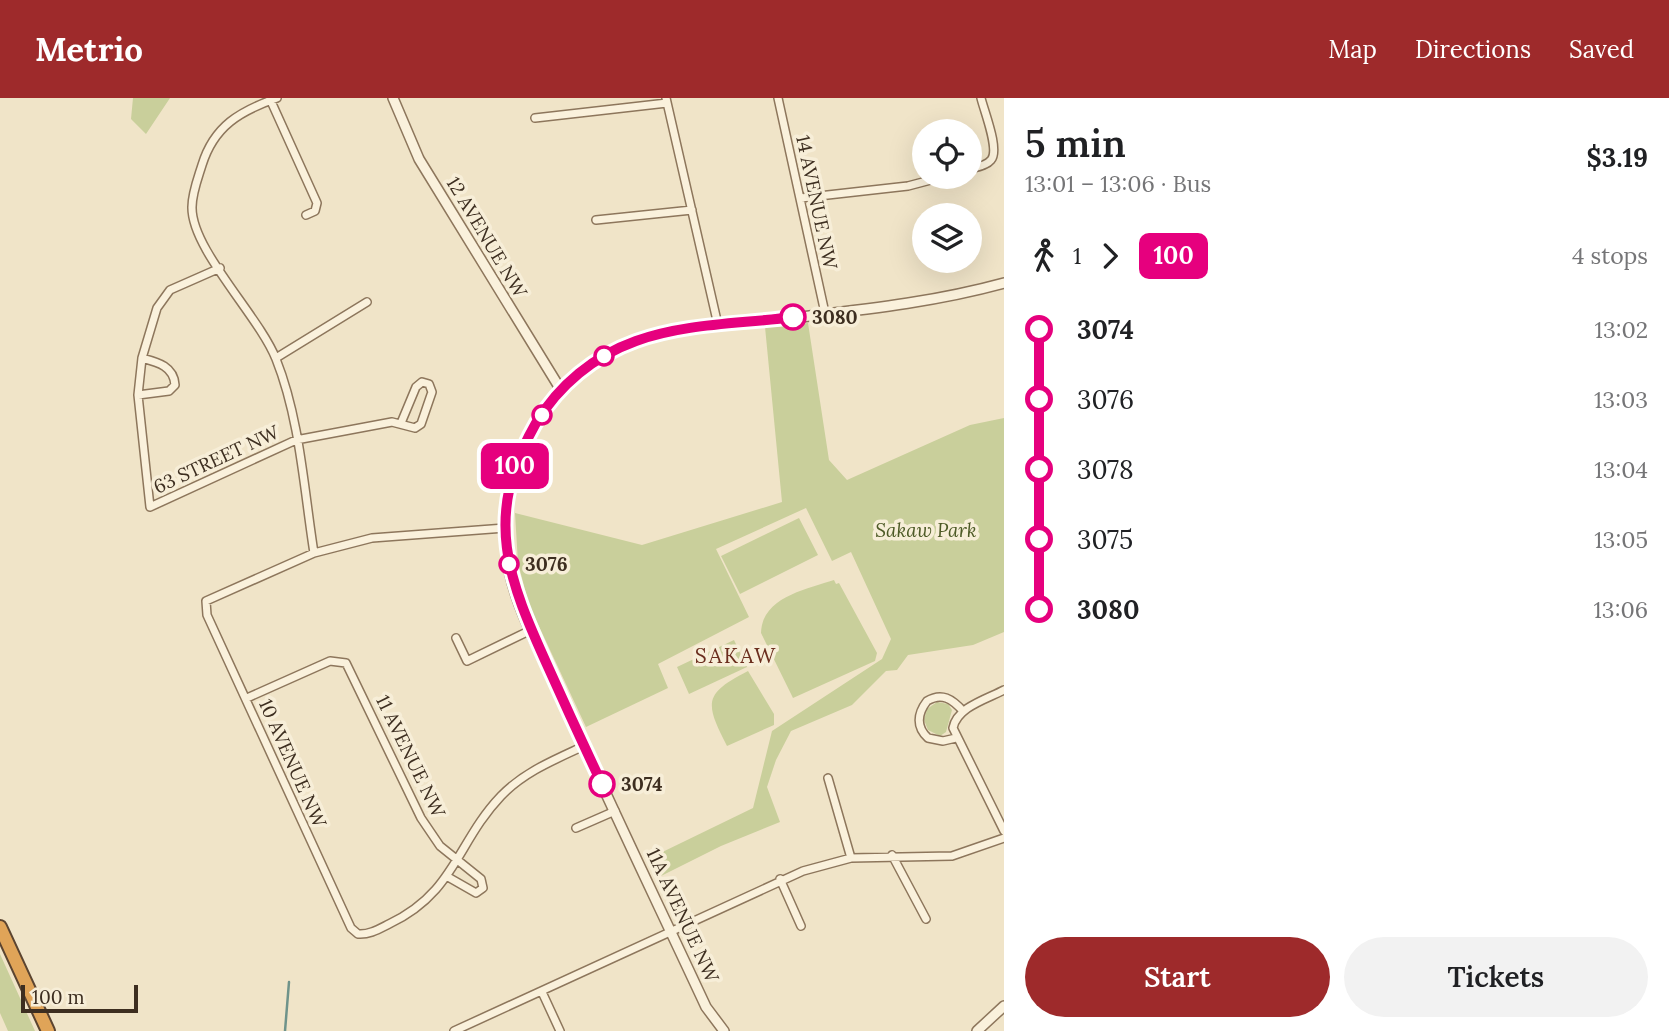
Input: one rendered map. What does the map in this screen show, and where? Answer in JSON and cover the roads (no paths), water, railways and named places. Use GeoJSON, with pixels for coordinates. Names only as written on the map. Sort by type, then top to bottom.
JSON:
{"type":"FeatureCollection","features":[{"type":"Feature","properties":{"kind":"highway"},"geometry":{"type":"LineString","coordinates":[[0,927],[48,1031]]}},
{"type":"Feature","properties":{"kind":"street","name":"12 AVENUE NW"},"geometry":{"type":"LineString","coordinates":[[393,98],[419,159],[561,390]]}},
{"type":"Feature","properties":{"kind":"street","name":"14 AVENUE NW"},"geometry":{"type":"LineString","coordinates":[[778,98],[825,313]]}},
{"type":"Feature","properties":{"kind":"street"},"geometry":{"type":"LineString","coordinates":[[981,98],[995,149],[993,158],[982,165]]}},
{"type":"Feature","properties":{"kind":"street"},"geometry":{"type":"LineString","coordinates":[[306,215],[315,211],[317,203],[272,99],[233,118],[215,134],[207,149],[192,206],[199,237],[276,358],[296,440],[314,553],[372,538],[505,528]]}},
{"type":"Feature","properties":{"kind":"street"},"geometry":{"type":"LineString","coordinates":[[535,118],[666,100],[718,325]]}},
{"type":"Feature","properties":{"kind":"street"},"geometry":{"type":"LineString","coordinates":[[801,198],[912,185]]}},
{"type":"Feature","properties":{"kind":"street"},"geometry":{"type":"LineString","coordinates":[[596,220],[692,210]]}},
{"type":"Feature","properties":{"kind":"street"},"geometry":{"type":"LineString","coordinates":[[142,358],[163,365],[175,382],[169,391],[138,395],[142,358],[157,307],[170,290],[220,268]]}},
{"type":"Feature","properties":{"kind":"street","name":"11A AVENUE NW"},"geometry":{"type":"LineString","coordinates":[[724,1031],[706,1007],[531,630],[510,576],[505,528],[508,494],[522,449],[561,390],[588,366],[635,341],[676,330],[927,302],[1004,283]]}},
{"type":"Feature","properties":{"kind":"street"},"geometry":{"type":"LineString","coordinates":[[276,358],[367,302]]}},
{"type":"Feature","properties":{"kind":"street"},"geometry":{"type":"LineString","coordinates":[[296,440],[401,423],[412,428],[421,424],[432,392],[429,384],[422,382],[416,387],[401,423]]}},
{"type":"Feature","properties":{"kind":"street","name":"63 STREET NW"},"geometry":{"type":"LineString","coordinates":[[138,395],[150,507],[296,440]]}},
{"type":"Feature","properties":{"kind":"street","name":"10 AVENUE NW"},"geometry":{"type":"LineString","coordinates":[[314,553],[205,601],[207,615],[351,928],[358,934],[369,933],[414,910],[449,877]]}},
{"type":"Feature","properties":{"kind":"street"},"geometry":{"type":"LineString","coordinates":[[456,638],[467,661],[531,630]]}},
{"type":"Feature","properties":{"kind":"street","name":"11 AVENUE NW"},"geometry":{"type":"LineString","coordinates":[[247,698],[330,661],[341,660],[351,669],[421,818],[440,846],[481,879],[483,888],[476,893],[470,892],[449,877]]}},
{"type":"Feature","properties":{"kind":"street"},"geometry":{"type":"LineString","coordinates":[[1004,690],[963,711],[956,718],[955,734],[1004,831]]}},
{"type":"Feature","properties":{"kind":"street"},"geometry":{"type":"LineString","coordinates":[[955,734],[943,741],[928,738],[922,732],[919,718],[925,704],[937,697],[949,699],[963,711]]}},
{"type":"Feature","properties":{"kind":"street"},"geometry":{"type":"LineString","coordinates":[[449,877],[493,806],[507,790],[533,770],[584,746]]}},
{"type":"Feature","properties":{"kind":"street"},"geometry":{"type":"LineString","coordinates":[[828,778],[851,858]]}},
{"type":"Feature","properties":{"kind":"street"},"geometry":{"type":"LineString","coordinates":[[576,828],[615,811]]}},
{"type":"Feature","properties":{"kind":"street"},"geometry":{"type":"LineString","coordinates":[[454,1031],[780,880],[851,858],[892,855],[952,856],[1004,838]]}},
{"type":"Feature","properties":{"kind":"street"},"geometry":{"type":"LineString","coordinates":[[892,855],[926,919]]}},
{"type":"Feature","properties":{"kind":"street"},"geometry":{"type":"LineString","coordinates":[[780,880],[801,926]]}},
{"type":"Feature","properties":{"kind":"street"},"geometry":{"type":"LineString","coordinates":[[542,992],[560,1031]]}},
{"type":"Feature","properties":{"kind":"street"},"geometry":{"type":"LineString","coordinates":[[979,1030],[1004,1006]]}},
{"type":"Feature","properties":{"kind":"waterway"},"geometry":{"type":"LineString","coordinates":[[285,1031],[289,982]]}},
{"type":"Feature","properties":{"kind":"place","name":"3080"},"geometry":{"type":"Point","coordinates":[793,317]}},
{"type":"Feature","properties":{"kind":"place","name":"3076"},"geometry":{"type":"Point","coordinates":[509,564]}},
{"type":"Feature","properties":{"kind":"place","name":"3074"},"geometry":{"type":"Point","coordinates":[602,784]}},
{"type":"Feature","properties":{"kind":"district","name":"SAKAW"},"geometry":{"type":"Point","coordinates":[736,655]}},
{"type":"Feature","properties":{"kind":"park label","name":"Sakaw Park"},"geometry":{"type":"Point","coordinates":[926,530]}}]}
